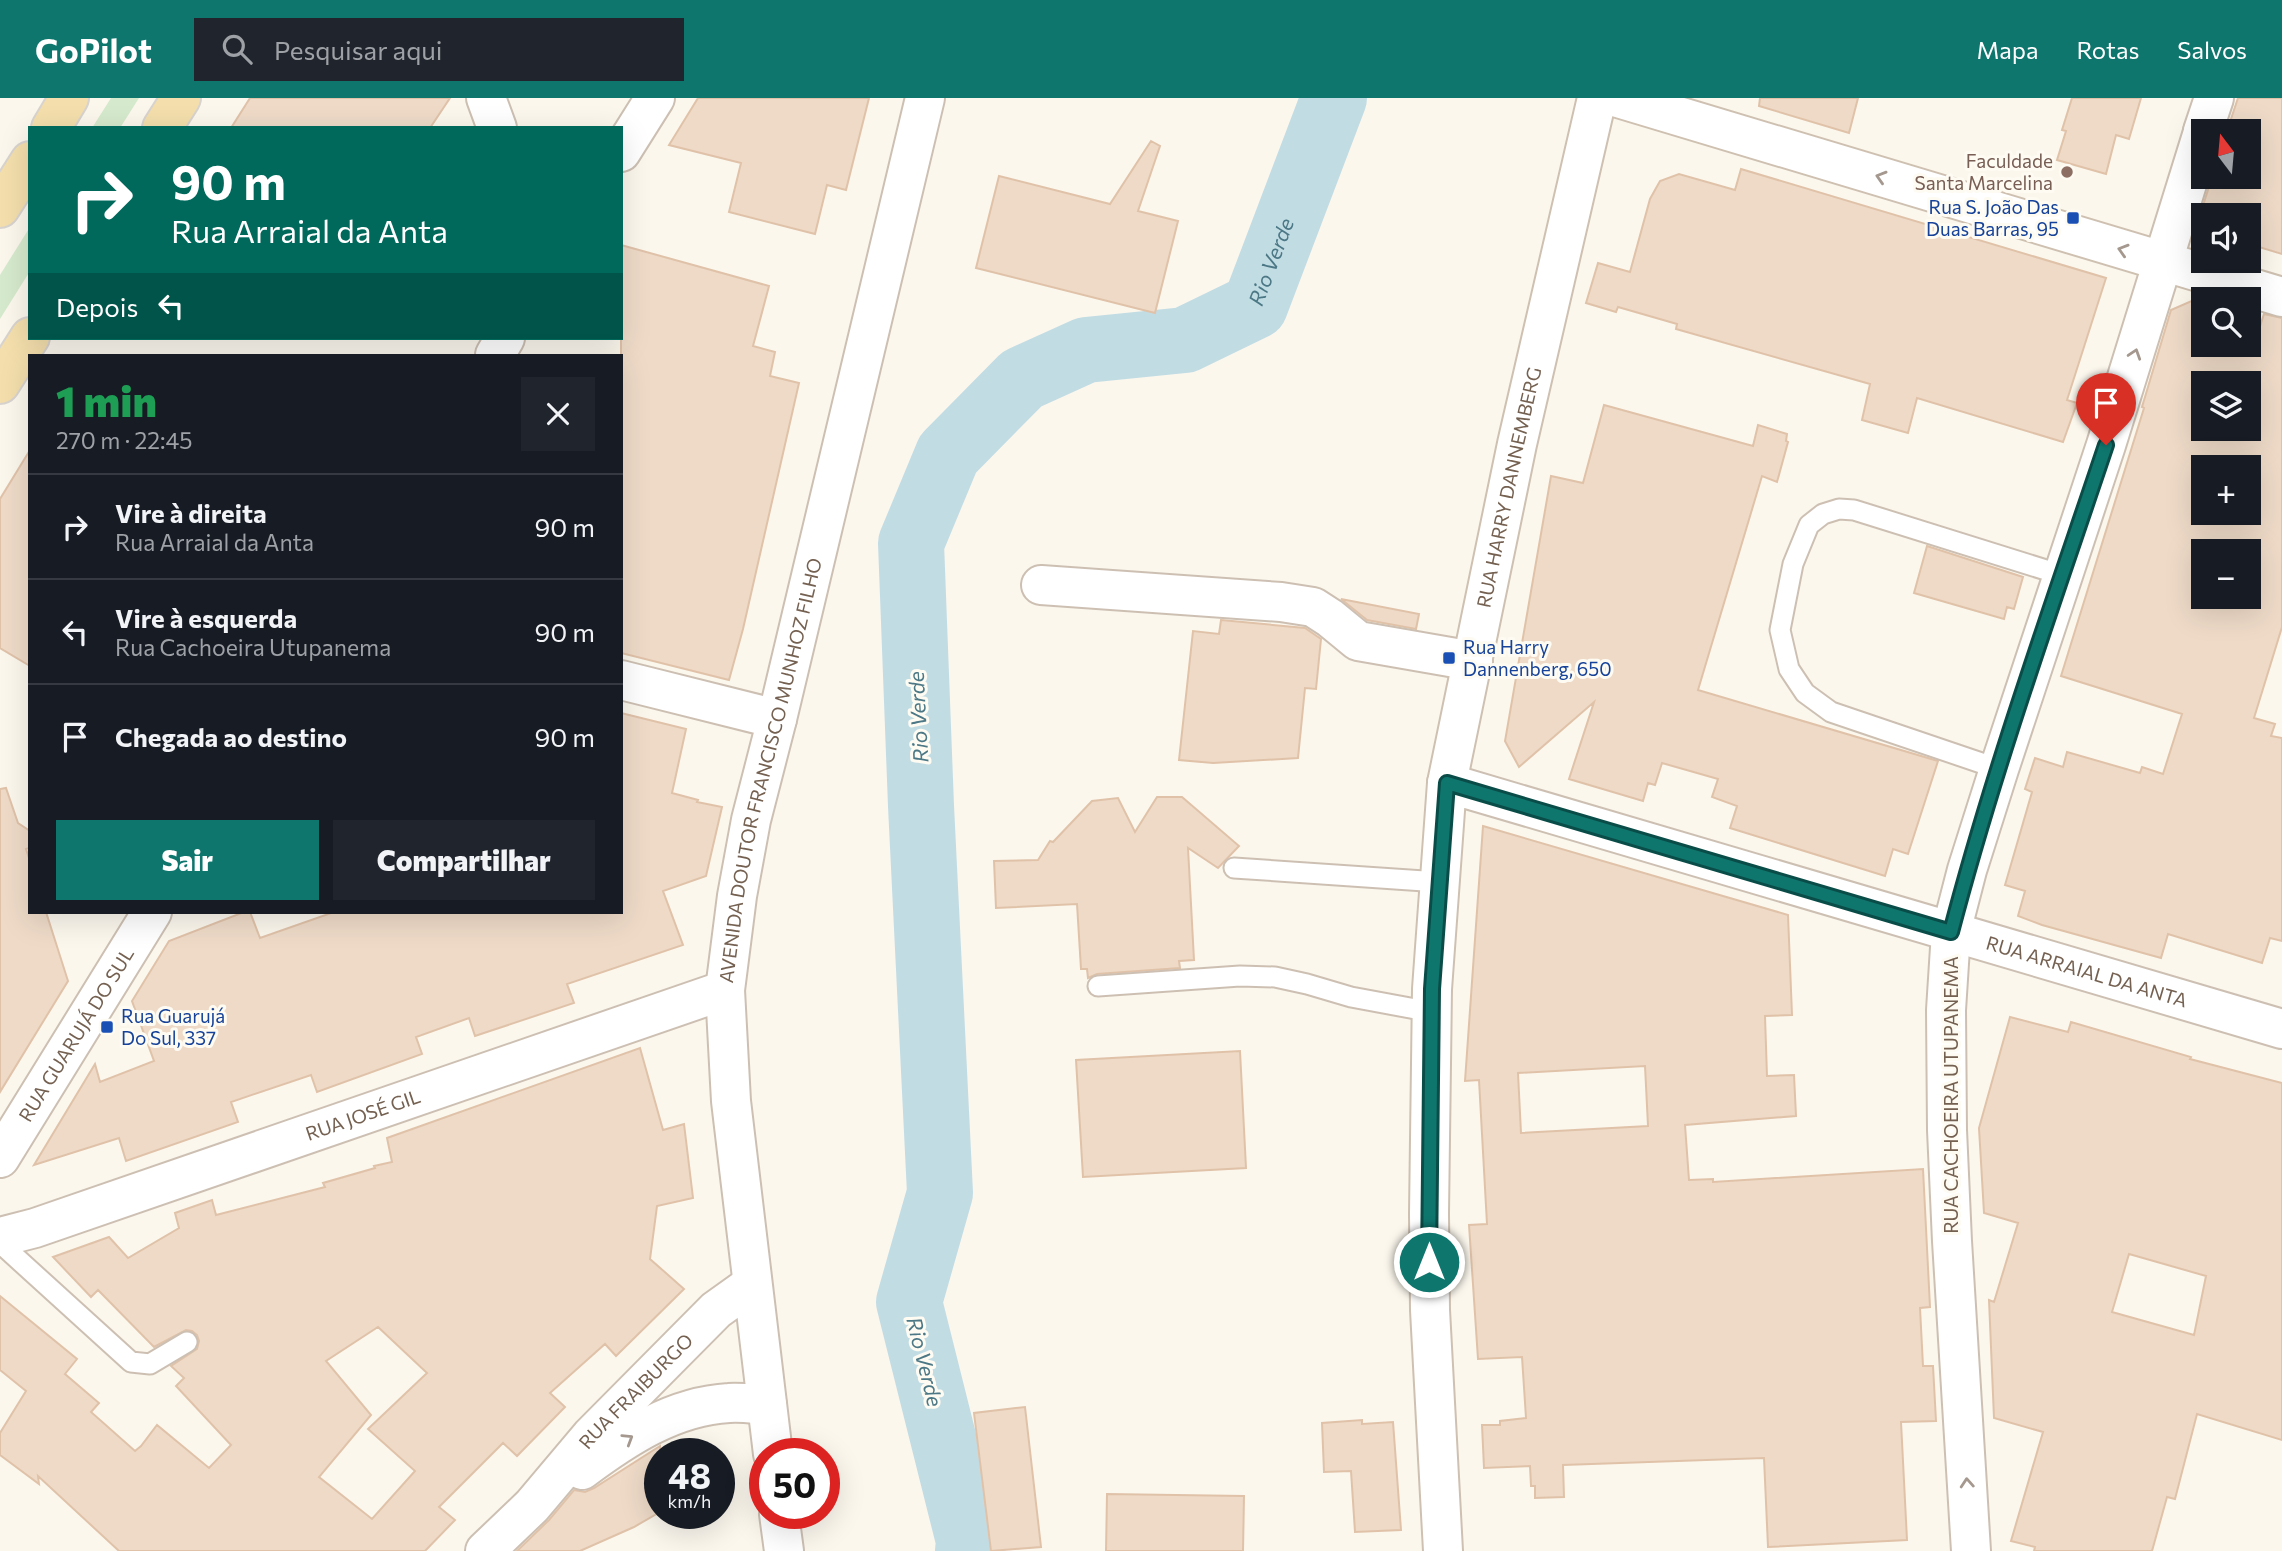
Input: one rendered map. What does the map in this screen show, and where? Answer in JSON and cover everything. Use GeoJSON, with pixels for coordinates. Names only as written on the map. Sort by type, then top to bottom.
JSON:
{"type":"FeatureCollection","features":[{"type":"Feature","properties":{"kind":"main road"},"geometry":{"type":"LineString","coordinates":[[52,126],[69,98]]}},
{"type":"Feature","properties":{"kind":"main road"},"geometry":{"type":"LineString","coordinates":[[163,126],[181,98]]}},
{"type":"Feature","properties":{"kind":"main road"},"geometry":{"type":"LineString","coordinates":[[0,208],[28,164]]}},
{"type":"Feature","properties":{"kind":"main road"},"geometry":{"type":"LineString","coordinates":[[0,384],[28,340]]}},
{"type":"Feature","properties":{"kind":"street"},"geometry":{"type":"LineString","coordinates":[[486,98],[495,126]]}},
{"type":"Feature","properties":{"kind":"street"},"geometry":{"type":"LineString","coordinates":[[623,149],[655,98]]}},
{"type":"Feature","properties":{"kind":"street","name":"AVENIDA DOUTOR FRANCISCO MUNHOZ FILHO"},"geometry":{"type":"LineString","coordinates":[[770,1438],[731,1101],[725,990],[737,896],[751,820],[925,98]]}},
{"type":"Feature","properties":{"kind":"street","name":"RUA HARRY DANNEMBERG"},"geometry":{"type":"LineString","coordinates":[[1443,1551],[1430,1310],[1432,1012],[1447,783],[1517,444],[1597,98]]}},
{"type":"Feature","properties":{"kind":"street"},"geometry":{"type":"LineString","coordinates":[[1618,98],[2282,298]]}},
{"type":"Feature","properties":{"kind":"street","name":"RUA CACHOEIRA UTUPANEMA"},"geometry":{"type":"LineString","coordinates":[[2207,119],[2214,98]]}},
{"type":"Feature","properties":{"kind":"street","name":"RUA CACHOEIRA UTUPANEMA"},"geometry":{"type":"LineString","coordinates":[[1971,1551],[1947,1130],[1946,1010],[1951,932],[1967,870],[2191,172]]}},
{"type":"Feature","properties":{"kind":"street"},"geometry":{"type":"LineString","coordinates":[[1041,585],[1281,602],[1313,607],[1358,641],[1473,661]]}},
{"type":"Feature","properties":{"kind":"street"},"geometry":{"type":"LineString","coordinates":[[623,680],[777,719]]}},
{"type":"Feature","properties":{"kind":"street","name":"RUA ARRAIAL DA ANTA"},"geometry":{"type":"LineString","coordinates":[[1447,783],[2282,1029]]}},
{"type":"Feature","properties":{"kind":"street","name":"RUA GUARUJÁ DO SUL"},"geometry":{"type":"LineString","coordinates":[[0,1158],[151,914]]}},
{"type":"Feature","properties":{"kind":"street","name":"RUA JOSÉ GIL"},"geometry":{"type":"LineString","coordinates":[[0,1240],[725,990]]}},
{"type":"Feature","properties":{"kind":"street","name":"RUA FRAIBURGO"},"geometry":{"type":"LineString","coordinates":[[485,1551],[532,1506],[591,1436],[716,1310],[751,1285]]}},
{"type":"Feature","properties":{"kind":"street","name":"RUA FRAIBURGO"},"geometry":{"type":"LineString","coordinates":[[532,1506],[647,1426],[692,1410],[728,1403],[767,1405]]}},
{"type":"Feature","properties":{"kind":"street"},"geometry":{"type":"LineString","coordinates":[[781,1529],[784,1551]]}},
{"type":"Feature","properties":{"kind":"lane"},"geometry":{"type":"LineString","coordinates":[[1999,769],[1830,712],[1805,693],[1789,669],[1780,630],[1793,564],[1809,525],[1823,514],[1839,509],[1854,510],[2062,575]]}},
{"type":"Feature","properties":{"kind":"lane"},"geometry":{"type":"LineString","coordinates":[[1234,868],[1439,882]]}},
{"type":"Feature","properties":{"kind":"lane"},"geometry":{"type":"LineString","coordinates":[[1098,986],[1240,976],[1275,978],[1307,984],[1351,998],[1432,1012]]}},
{"type":"Feature","properties":{"kind":"lane"},"geometry":{"type":"LineString","coordinates":[[0,1240],[131,1362],[150,1364],[187,1342]]}},
{"type":"Feature","properties":{"kind":"green space"},"geometry":{"type":"Polygon","coordinates":[[[111,98],[139,98],[121,126],[93,126],[111,98]]]}},
{"type":"Feature","properties":{"kind":"green space"},"geometry":{"type":"Polygon","coordinates":[[[28,230],[28,274],[0,319],[0,275],[28,230]]]}},
{"type":"Feature","properties":{"kind":"building"},"geometry":{"type":"Polygon","coordinates":[[[250,98],[450,98],[431,126],[232,126],[250,98]]]}},
{"type":"Feature","properties":{"kind":"building"},"geometry":{"type":"Polygon","coordinates":[[[698,98],[869,98],[846,190],[827,185],[815,234],[729,212],[741,163],[669,145],[698,98]]]}},
{"type":"Feature","properties":{"kind":"building"},"geometry":{"type":"Polygon","coordinates":[[[1760,98],[1858,98],[1849,133],[1759,106],[1760,98]]]}},
{"type":"Feature","properties":{"kind":"building"},"geometry":{"type":"Polygon","coordinates":[[[2072,98],[2141,98],[2129,139],[2116,135],[2106,174],[2057,160],[2066,131],[2062,130],[2072,98]]]}},
{"type":"Feature","properties":{"kind":"building"},"geometry":{"type":"Polygon","coordinates":[[[2238,98],[2282,98],[2282,254],[2261,248],[2261,203],[2204,203],[2208,189],[2261,189],[2261,119],[2231,119],[2238,98]]]}},
{"type":"Feature","properties":{"kind":"building"},"geometry":{"type":"Polygon","coordinates":[[[1151,141],[1160,146],[1138,211],[1178,221],[1155,313],[976,268],[999,176],[1110,204],[1151,141]]]}},
{"type":"Feature","properties":{"kind":"building"},"geometry":{"type":"Polygon","coordinates":[[[1741,169],[2106,278],[2067,400],[2077,403],[2063,442],[1917,398],[1908,433],[1862,420],[1870,384],[1676,329],[1677,324],[1618,307],[1616,312],[1586,303],[1598,263],[1630,272],[1650,199],[1660,181],[1679,174],[1735,190],[1741,169]]]}},
{"type":"Feature","properties":{"kind":"building"},"geometry":{"type":"Polygon","coordinates":[[[623,246],[769,286],[753,346],[775,352],[770,376],[799,383],[729,680],[623,654],[623,246]]]}},
{"type":"Feature","properties":{"kind":"building"},"geometry":{"type":"Polygon","coordinates":[[[2191,301],[2191,357],[2261,357],[2261,323],[2264,314],[2282,318],[2282,627],[2254,718],[2275,724],[2271,736],[2282,738],[2282,941],[2270,938],[2262,963],[2168,934],[2161,958],[2042,925],[2018,916],[2025,891],[2005,885],[2032,792],[2025,789],[2035,758],[2063,767],[2067,752],[2140,773],[2142,767],[2163,774],[2182,714],[2061,676],[2144,408],[2142,407],[2171,310],[2191,301]]]}},
{"type":"Feature","properties":{"kind":"building"},"geometry":{"type":"Polygon","coordinates":[[[1604,405],[1753,446],[1758,425],[1787,434],[1788,442],[1777,482],[1762,476],[1698,690],[1938,761],[1908,854],[1893,849],[1885,876],[1730,828],[1737,806],[1712,797],[1718,779],[1662,763],[1655,785],[1648,783],[1643,801],[1569,779],[1594,702],[1519,767],[1505,741],[1551,476],[1583,483],[1604,405]]]}},
{"type":"Feature","properties":{"kind":"building"},"geometry":{"type":"Polygon","coordinates":[[[28,453],[28,665],[0,648],[0,499],[28,453]]]}},
{"type":"Feature","properties":{"kind":"building"},"geometry":{"type":"Polygon","coordinates":[[[1927,546],[2023,577],[2014,609],[2007,607],[2004,619],[1914,593],[1927,546]]]}},
{"type":"Feature","properties":{"kind":"building"},"geometry":{"type":"Polygon","coordinates":[[[1341,599],[1419,614],[1416,629],[1367,620],[1341,599]]]}},
{"type":"Feature","properties":{"kind":"building"},"geometry":{"type":"Polygon","coordinates":[[[1221,620],[1305,628],[1321,639],[1316,689],[1305,688],[1298,758],[1213,763],[1179,760],[1193,631],[1219,634],[1221,620]]]}},
{"type":"Feature","properties":{"kind":"building"},"geometry":{"type":"Polygon","coordinates":[[[623,713],[686,729],[672,793],[722,807],[706,876],[663,891],[683,945],[567,984],[574,1003],[475,1036],[469,1018],[416,1037],[422,1054],[317,1092],[311,1075],[231,1102],[238,1122],[126,1161],[119,1138],[34,1165],[95,1064],[100,1082],[154,1061],[132,1001],[169,941],[239,914],[251,914],[260,938],[328,914],[623,914],[623,713]]]}},
{"type":"Feature","properties":{"kind":"building"},"geometry":{"type":"Polygon","coordinates":[[[6,788],[18,823],[28,830],[28,914],[47,914],[68,981],[0,1092],[0,789],[6,788]]]}},
{"type":"Feature","properties":{"kind":"building"},"geometry":{"type":"Polygon","coordinates":[[[1157,797],[1182,797],[1239,846],[1218,868],[1188,848],[1194,960],[1179,961],[1180,968],[1097,974],[1088,978],[1087,969],[1081,969],[1077,904],[996,908],[994,861],[1038,860],[1050,841],[1053,842],[1092,801],[1118,798],[1135,832],[1157,797]]]}},
{"type":"Feature","properties":{"kind":"building"},"geometry":{"type":"Polygon","coordinates":[[[1483,826],[1788,915],[1792,1015],[1765,1016],[1767,1076],[1794,1075],[1796,1116],[1685,1125],[1689,1180],[1713,1179],[1713,1182],[1923,1169],[1930,1307],[1920,1308],[1923,1366],[1933,1366],[1936,1421],[1901,1422],[1907,1540],[1768,1547],[1764,1458],[1563,1465],[1564,1497],[1535,1498],[1530,1466],[1484,1468],[1482,1425],[1500,1425],[1500,1421],[1526,1418],[1522,1357],[1478,1359],[1469,1225],[1487,1224],[1479,1080],[1465,1081],[1483,826]],[[1645,1066],[1518,1073],[1521,1133],[1648,1126],[1645,1066]]]}},
{"type":"Feature","properties":{"kind":"building"},"geometry":{"type":"Polygon","coordinates":[[[2010,1017],[2068,1032],[2071,1022],[2191,1057],[2190,1059],[2282,1083],[2282,1440],[2197,1414],[2175,1499],[2167,1497],[2152,1551],[2034,1551],[2035,1547],[2011,1541],[2043,1432],[1994,1418],[1989,1300],[1994,1302],[2018,1223],[1984,1213],[1979,1128],[2010,1017]],[[2129,1254],[2112,1312],[2194,1335],[2206,1276],[2129,1254]]]}},
{"type":"Feature","properties":{"kind":"building"},"geometry":{"type":"Polygon","coordinates":[[[640,1048],[663,1130],[684,1124],[693,1198],[657,1206],[650,1259],[684,1289],[616,1356],[605,1344],[550,1393],[565,1407],[517,1456],[503,1443],[439,1507],[455,1520],[425,1551],[119,1551],[38,1476],[39,1484],[0,1455],[0,1433],[26,1391],[0,1370],[0,1296],[77,1359],[65,1374],[99,1403],[91,1412],[135,1451],[157,1425],[209,1468],[231,1445],[176,1386],[184,1378],[171,1366],[197,1349],[197,1335],[186,1330],[154,1347],[98,1290],[91,1297],[53,1257],[109,1237],[128,1258],[179,1228],[175,1213],[212,1200],[216,1215],[325,1187],[323,1183],[392,1162],[387,1138],[640,1048]],[[378,1327],[326,1361],[371,1415],[319,1477],[372,1519],[415,1471],[368,1429],[427,1373],[378,1327]]]}},
{"type":"Feature","properties":{"kind":"building"},"geometry":{"type":"Polygon","coordinates":[[[1240,1051],[1246,1168],[1083,1177],[1076,1060],[1240,1051]]]}},
{"type":"Feature","properties":{"kind":"building"},"geometry":{"type":"Polygon","coordinates":[[[1025,1407],[1041,1547],[991,1551],[974,1413],[1025,1407]]]}},
{"type":"Feature","properties":{"kind":"building"},"geometry":{"type":"Polygon","coordinates":[[[1362,1420],[1362,1424],[1393,1422],[1401,1530],[1355,1532],[1351,1471],[1324,1472],[1322,1423],[1362,1420]]]}},
{"type":"Feature","properties":{"kind":"building"},"geometry":{"type":"Polygon","coordinates":[[[644,1456],[644,1521],[580,1551],[517,1551],[549,1520],[574,1490],[585,1492],[644,1456]]]}},
{"type":"Feature","properties":{"kind":"building"},"geometry":{"type":"Polygon","coordinates":[[[1107,1494],[1244,1496],[1243,1551],[1106,1551],[1107,1494]]]}},
{"type":"Feature","properties":{"kind":"waterway","name":"Rio Verde"},"geometry":{"type":"LineString","coordinates":[[968,1551],[969,1541],[909,1302],[940,1193],[911,543],[948,454],[1022,379],[1086,350],[1185,340],[1255,306],[1334,98]]}},
{"type":"Feature","properties":{"kind":"place","name":"Faculdade Santa Marcelina"},"geometry":{"type":"Point","coordinates":[2067,172]}},
{"type":"Feature","properties":{"kind":"place","name":"Rua S. João Das Duas Barras, 95"},"geometry":{"type":"Point","coordinates":[2073,218]}},
{"type":"Feature","properties":{"kind":"place","name":"Rua Harry Dannenberg, 650"},"geometry":{"type":"Point","coordinates":[1449,658]}},
{"type":"Feature","properties":{"kind":"place","name":"Rua Guarujá Do Sul, 337"},"geometry":{"type":"Point","coordinates":[107,1027]}},
{"type":"Feature","properties":{"kind":"route"},"geometry":{"type":"LineString","coordinates":[[1429,1262],[1432,989],[1447,783],[1951,932],[1967,870],[2038,645],[2106,445]]}}]}
